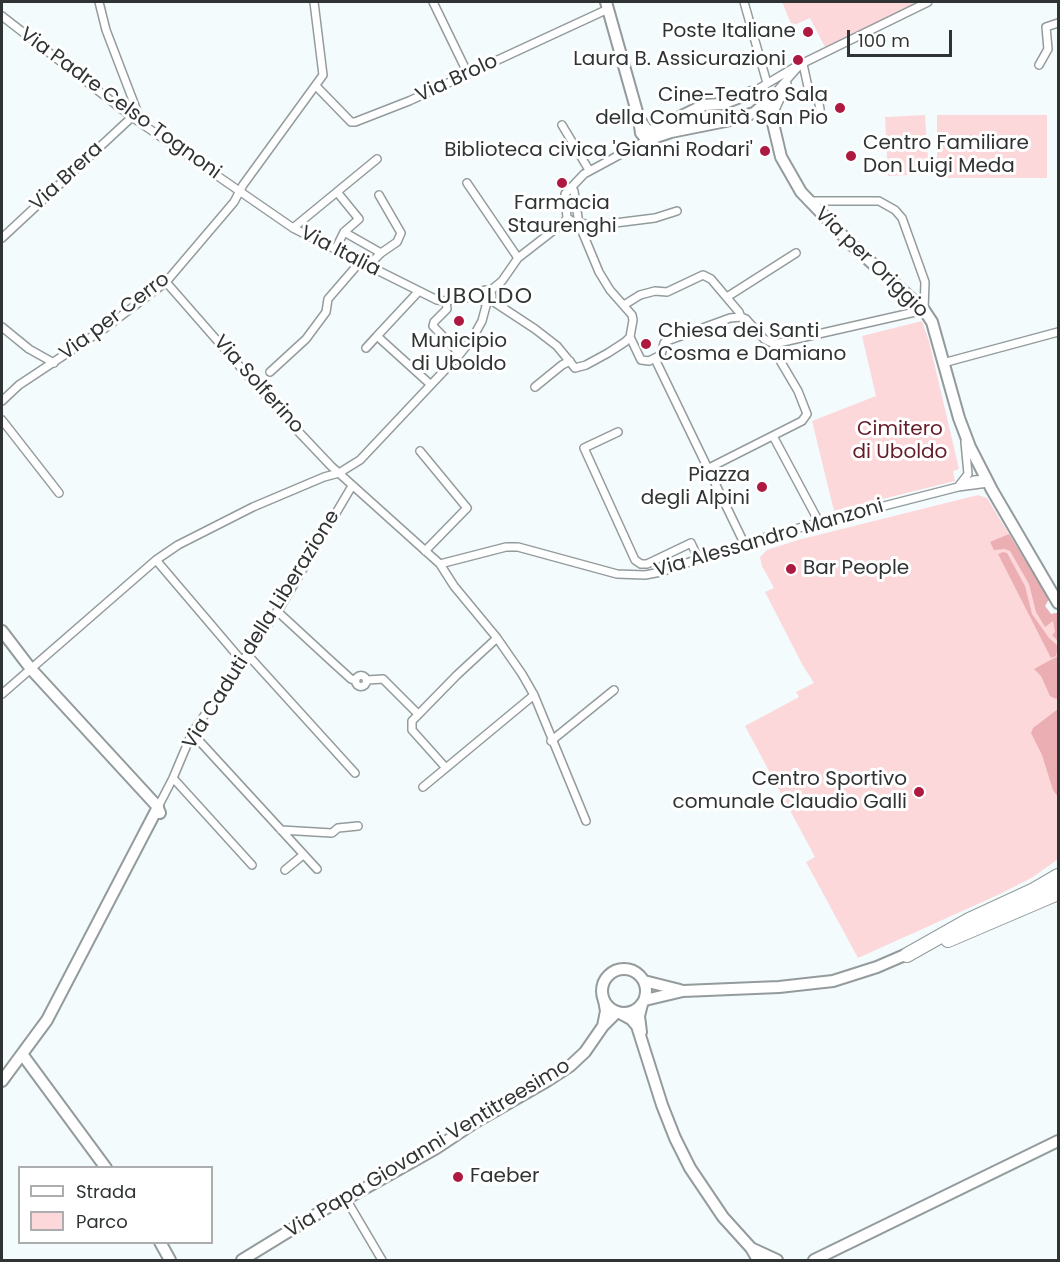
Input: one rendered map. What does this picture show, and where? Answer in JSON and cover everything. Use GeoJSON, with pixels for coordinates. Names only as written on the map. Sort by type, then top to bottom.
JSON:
{"type":"FeatureCollection","features":[{"type":"Feature","properties":{"kind":"highway"},"geometry":{"type":"LineString","coordinates":[[907,955],[1059,876]]}},
{"type":"Feature","properties":{"kind":"highway"},"geometry":{"type":"LineString","coordinates":[[907,955],[971,931],[1059,893]]}},
{"type":"Feature","properties":{"kind":"street"},"geometry":{"type":"LineString","coordinates":[[99,2],[106,30],[142,124]]}},
{"type":"Feature","properties":{"kind":"street"},"geometry":{"type":"LineString","coordinates":[[314,2],[323,75],[316,86]]}},
{"type":"Feature","properties":{"kind":"street"},"geometry":{"type":"LineString","coordinates":[[433,2],[468,74]]}},
{"type":"Feature","properties":{"kind":"street"},"geometry":{"type":"LineString","coordinates":[[744,2],[767,83]]}},
{"type":"Feature","properties":{"kind":"street"},"geometry":{"type":"LineString","coordinates":[[639,119],[649,131],[700,107],[722,104],[753,92],[801,65],[928,2]]}},
{"type":"Feature","properties":{"kind":"street"},"geometry":{"type":"LineString","coordinates":[[607,5],[641,133],[647,140]]}},
{"type":"Feature","properties":{"kind":"street","name":"Via Brolo"},"geometry":{"type":"LineString","coordinates":[[316,86],[351,122],[409,101],[607,5]]}},
{"type":"Feature","properties":{"kind":"street","name":"Via Padre Celso Tognoni"},"geometry":{"type":"LineString","coordinates":[[2,16],[132,117],[240,192]]}},
{"type":"Feature","properties":{"kind":"street"},"geometry":{"type":"LineString","coordinates":[[1040,65],[1048,49],[1046,27],[1059,23]]}},
{"type":"Feature","properties":{"kind":"street"},"geometry":{"type":"LineString","coordinates":[[754,113],[789,80],[801,65]]}},
{"type":"Feature","properties":{"kind":"street"},"geometry":{"type":"LineString","coordinates":[[801,65],[808,87],[818,99],[820,109]]}},
{"type":"Feature","properties":{"kind":"street"},"geometry":{"type":"LineString","coordinates":[[460,354],[433,326],[447,309],[446,302],[479,296],[482,291],[490,291],[502,281],[518,258],[563,224],[567,218],[564,196],[589,170],[647,140],[671,132],[754,113],[773,115],[789,80]]}},
{"type":"Feature","properties":{"kind":"street","name":"Via per Cerro"},"geometry":{"type":"LineString","coordinates":[[2,401],[19,386],[105,328],[166,282],[234,202],[243,184],[316,86]]}},
{"type":"Feature","properties":{"kind":"street"},"geometry":{"type":"LineString","coordinates":[[753,92],[759,93],[768,101]]}},
{"type":"Feature","properties":{"kind":"street","name":"Via per Origgio"},"geometry":{"type":"LineString","coordinates":[[768,101],[773,115],[778,146],[787,168],[808,201],[883,274],[924,310],[932,322],[963,429],[987,481],[1059,603]]}},
{"type":"Feature","properties":{"kind":"street"},"geometry":{"type":"LineString","coordinates":[[713,104],[718,113],[716,123]]}},
{"type":"Feature","properties":{"kind":"street"},"geometry":{"type":"LineString","coordinates":[[700,107],[697,113],[704,125]]}},
{"type":"Feature","properties":{"kind":"street","name":"Via Brera"},"geometry":{"type":"LineString","coordinates":[[2,238],[132,117]]}},
{"type":"Feature","properties":{"kind":"street"},"geometry":{"type":"LineString","coordinates":[[562,125],[589,170]]}},
{"type":"Feature","properties":{"kind":"street"},"geometry":{"type":"LineString","coordinates":[[647,140],[657,129]]}},
{"type":"Feature","properties":{"kind":"street"},"geometry":{"type":"LineString","coordinates":[[293,228],[377,159]]}},
{"type":"Feature","properties":{"kind":"street"},"geometry":{"type":"LineString","coordinates":[[467,183],[518,258]]}},
{"type":"Feature","properties":{"kind":"street"},"geometry":{"type":"LineString","coordinates":[[479,296],[483,302],[489,301],[535,329],[557,346],[575,368],[586,365],[626,342],[630,337],[633,318],[610,290],[599,272],[579,224],[574,191],[571,187]]}},
{"type":"Feature","properties":{"kind":"street","name":"Via Italia"},"geometry":{"type":"LineString","coordinates":[[240,192],[293,228],[437,300],[446,302]]}},
{"type":"Feature","properties":{"kind":"street"},"geometry":{"type":"LineString","coordinates":[[335,250],[344,232],[359,219],[337,192]]}},
{"type":"Feature","properties":{"kind":"street"},"geometry":{"type":"LineString","coordinates":[[368,266],[397,242],[401,232],[379,195]]}},
{"type":"Feature","properties":{"kind":"street"},"geometry":{"type":"LineString","coordinates":[[630,337],[644,362],[663,354],[665,341],[730,318],[746,319],[764,339],[774,344],[924,310],[925,282],[902,218],[896,210],[879,201],[808,201]]}},
{"type":"Feature","properties":{"kind":"street"},"geometry":{"type":"LineString","coordinates":[[567,218],[579,224],[619,224],[677,212]]}},
{"type":"Feature","properties":{"kind":"street"},"geometry":{"type":"LineString","coordinates":[[344,232],[381,253]]}},
{"type":"Feature","properties":{"kind":"street"},"geometry":{"type":"LineString","coordinates":[[727,297],[796,253]]}},
{"type":"Feature","properties":{"kind":"street"},"geometry":{"type":"LineString","coordinates":[[270,372],[306,339],[326,312],[328,299],[360,262]]}},
{"type":"Feature","properties":{"kind":"street"},"geometry":{"type":"LineString","coordinates":[[624,305],[640,295],[655,291],[667,292],[703,276],[711,279],[741,317]]}},
{"type":"Feature","properties":{"kind":"street","name":"Via Solferino"},"geometry":{"type":"LineString","coordinates":[[166,282],[277,409],[339,473],[440,564],[454,586],[497,638],[534,695],[551,741],[586,821]]}},
{"type":"Feature","properties":{"kind":"street"},"geometry":{"type":"LineString","coordinates":[[366,348],[419,291]]}},
{"type":"Feature","properties":{"kind":"street"},"geometry":{"type":"LineString","coordinates":[[2,694],[156,560],[214,525],[324,477],[339,473],[360,460],[472,339],[482,321],[492,294],[490,291]]}},
{"type":"Feature","properties":{"kind":"street"},"geometry":{"type":"LineString","coordinates":[[2,327],[29,349],[54,363]]}},
{"type":"Feature","properties":{"kind":"street"},"geometry":{"type":"LineString","coordinates":[[943,363],[1059,332]]}},
{"type":"Feature","properties":{"kind":"street"},"geometry":{"type":"LineString","coordinates":[[377,336],[430,384]]}},
{"type":"Feature","properties":{"kind":"street"},"geometry":{"type":"LineString","coordinates":[[707,469],[802,421],[807,414],[798,391],[775,352],[774,344]]}},
{"type":"Feature","properties":{"kind":"street"},"geometry":{"type":"LineString","coordinates":[[655,359],[744,543]]}},
{"type":"Feature","properties":{"kind":"street"},"geometry":{"type":"LineString","coordinates":[[536,387],[570,361]]}},
{"type":"Feature","properties":{"kind":"street"},"geometry":{"type":"LineString","coordinates":[[2,420],[59,493]]}},
{"type":"Feature","properties":{"kind":"street"},"geometry":{"type":"LineString","coordinates":[[958,487],[968,474],[963,429]]}},
{"type":"Feature","properties":{"kind":"street"},"geometry":{"type":"LineString","coordinates":[[618,432],[584,448],[635,560],[641,564],[647,564],[691,543],[698,558]]}},
{"type":"Feature","properties":{"kind":"street"},"geometry":{"type":"LineString","coordinates":[[773,435],[819,522]]}},
{"type":"Feature","properties":{"kind":"street"},"geometry":{"type":"LineString","coordinates":[[420,451],[467,508],[425,551]]}},
{"type":"Feature","properties":{"kind":"street","name":"Via Alessandro Manzoni"},"geometry":{"type":"LineString","coordinates":[[440,564],[506,547],[529,549],[602,571],[630,575],[661,572],[744,543],[819,522],[958,487],[974,480],[987,481]]}},
{"type":"Feature","properties":{"kind":"street","name":"Via Caduti della Liberazione"},"geometry":{"type":"LineString","coordinates":[[2,1080],[47,1020],[144,837],[158,822],[161,815],[158,807],[192,733],[277,611],[352,486]]}},
{"type":"Feature","properties":{"kind":"street"},"geometry":{"type":"LineString","coordinates":[[156,560],[242,661]]}},
{"type":"Feature","properties":{"kind":"street"},"geometry":{"type":"LineString","coordinates":[[277,611],[351,679],[356,680],[357,677],[363,676],[367,680],[383,679],[418,714]]}},
{"type":"Feature","properties":{"kind":"street"},"geometry":{"type":"LineString","coordinates":[[2,631],[32,669],[158,807]]}},
{"type":"Feature","properties":{"kind":"street"},"geometry":{"type":"LineString","coordinates":[[446,768],[411,728],[412,721],[497,638]]}},
{"type":"Feature","properties":{"kind":"street"},"geometry":{"type":"LineString","coordinates":[[247,654],[355,773]]}},
{"type":"Feature","properties":{"kind":"street"},"geometry":{"type":"LineString","coordinates":[[551,741],[614,690]]}},
{"type":"Feature","properties":{"kind":"street"},"geometry":{"type":"LineString","coordinates":[[423,787],[534,695]]}},
{"type":"Feature","properties":{"kind":"street"},"geometry":{"type":"LineString","coordinates":[[192,733],[317,869]]}},
{"type":"Feature","properties":{"kind":"street"},"geometry":{"type":"LineString","coordinates":[[173,778],[252,865]]}},
{"type":"Feature","properties":{"kind":"street"},"geometry":{"type":"LineString","coordinates":[[281,830],[332,834],[338,828],[358,826]]}},
{"type":"Feature","properties":{"kind":"street"},"geometry":{"type":"LineString","coordinates":[[285,870],[303,855]]}},
{"type":"Feature","properties":{"kind":"street"},"geometry":{"type":"LineString","coordinates":[[619,1012],[634,1011],[643,1002],[683,990],[813,984],[853,975],[907,955],[1059,885]]}},
{"type":"Feature","properties":{"kind":"street"},"geometry":{"type":"LineString","coordinates":[[603,1026],[606,1011],[602,992],[603,983],[615,971],[632,970],[644,981],[683,990]]}},
{"type":"Feature","properties":{"kind":"street"},"geometry":{"type":"LineString","coordinates":[[644,981],[646,988],[639,1016],[642,1038],[662,1105],[675,1138],[688,1164],[723,1217],[751,1248],[758,1260]]}},
{"type":"Feature","properties":{"kind":"street"},"geometry":{"type":"LineString","coordinates":[[604,1000],[610,1008],[634,1022],[642,1038]]}},
{"type":"Feature","properties":{"kind":"street","name":"Via Papa Giovanni Ventitreesimo"},"geometry":{"type":"LineString","coordinates":[[242,1260],[330,1206],[435,1149],[547,1082],[585,1052],[603,1026],[619,1012]]}},
{"type":"Feature","properties":{"kind":"street"},"geometry":{"type":"LineString","coordinates":[[22,1054],[105,1166]]}},
{"type":"Feature","properties":{"kind":"street"},"geometry":{"type":"LineString","coordinates":[[814,1260],[1059,1141]]}},
{"type":"Feature","properties":{"kind":"street"},"geometry":{"type":"LineString","coordinates":[[346,1199],[382,1260]]}},
{"type":"Feature","properties":{"kind":"street"},"geometry":{"type":"LineString","coordinates":[[161,1244],[170,1260]]}},
{"type":"Feature","properties":{"kind":"street"},"geometry":{"type":"LineString","coordinates":[[751,1248],[777,1260]]}},
{"type":"Feature","properties":{"kind":"green space"},"geometry":{"type":"Polygon","coordinates":[[[782,2],[919,2],[825,47],[810,18],[792,26],[782,2]]]}},
{"type":"Feature","properties":{"kind":"green space"},"geometry":{"type":"Polygon","coordinates":[[[925,115],[929,174],[888,176],[885,117],[925,115]]]}},
{"type":"Feature","properties":{"kind":"green space"},"geometry":{"type":"Polygon","coordinates":[[[937,115],[1047,115],[1047,178],[937,178],[937,115]]]}},
{"type":"Feature","properties":{"kind":"green space","name":"Cimitero di Uboldo"},"geometry":{"type":"Polygon","coordinates":[[[922,321],[929,341],[959,469],[953,471],[955,481],[834,511],[812,421],[876,396],[862,336],[922,321]]]}},
{"type":"Feature","properties":{"kind":"green space","name":"Centro Sportivo comunale Claudio Galli"},"geometry":{"type":"Polygon","coordinates":[[[978,495],[987,498],[1049,599],[1045,606],[1051,614],[1057,613],[1058,616],[1058,859],[1033,877],[1000,894],[858,958],[806,862],[815,857],[745,726],[799,697],[796,692],[814,683],[765,592],[774,588],[762,566],[760,557],[767,550],[798,540],[978,495]]]}},
{"type":"Feature","properties":{"kind":"shaded area"},"geometry":{"type":"Polygon","coordinates":[[[1009,534],[1049,599],[1045,606],[1051,614],[1057,613],[1058,641],[1052,635],[1055,632],[1053,621],[1045,627],[1036,612],[1029,584],[1010,551],[994,550],[990,542],[1009,534]]]}},
{"type":"Feature","properties":{"kind":"shaded area"},"geometry":{"type":"Polygon","coordinates":[[[1007,553],[1025,586],[1032,614],[1049,638],[1058,646],[1056,656],[1051,658],[998,554],[1007,553]]]}},
{"type":"Feature","properties":{"kind":"shaded area"},"geometry":{"type":"Polygon","coordinates":[[[1058,656],[1058,698],[1056,699],[1050,696],[1041,676],[1034,669],[1058,656]]]}},
{"type":"Feature","properties":{"kind":"shaded area"},"geometry":{"type":"Polygon","coordinates":[[[1058,709],[1058,797],[1053,790],[1042,755],[1031,733],[1033,728],[1058,709]]]}},
{"type":"Feature","properties":{"kind":"place","name":"Poste Italiane"},"geometry":{"type":"Point","coordinates":[808,32]}},
{"type":"Feature","properties":{"kind":"place","name":"Laura B. Assicurazioni"},"geometry":{"type":"Point","coordinates":[798,60]}},
{"type":"Feature","properties":{"kind":"place","name":"Cine-Teatro Sala della Comunità San Pio"},"geometry":{"type":"Point","coordinates":[840,108]}},
{"type":"Feature","properties":{"kind":"place","name":"Biblioteca civica 'Gianni Rodari'"},"geometry":{"type":"Point","coordinates":[765,151]}},
{"type":"Feature","properties":{"kind":"place","name":"Centro Familiare Don Luigi Meda"},"geometry":{"type":"Point","coordinates":[851,156]}},
{"type":"Feature","properties":{"kind":"place","name":"Farmacia Staurenghi"},"geometry":{"type":"Point","coordinates":[562,183]}},
{"type":"Feature","properties":{"kind":"place","name":"Municipio di Uboldo"},"geometry":{"type":"Point","coordinates":[459,321]}},
{"type":"Feature","properties":{"kind":"place","name":"Chiesa dei Santi Cosma e Damiano"},"geometry":{"type":"Point","coordinates":[646,344]}},
{"type":"Feature","properties":{"kind":"place","name":"Piazza degli Alpini"},"geometry":{"type":"Point","coordinates":[762,487]}},
{"type":"Feature","properties":{"kind":"place","name":"Bar People"},"geometry":{"type":"Point","coordinates":[791,569]}},
{"type":"Feature","properties":{"kind":"place","name":"Centro Sportivo comunale Claudio Galli"},"geometry":{"type":"Point","coordinates":[919,792]}},
{"type":"Feature","properties":{"kind":"place","name":"Faeber"},"geometry":{"type":"Point","coordinates":[458,1177]}},
{"type":"Feature","properties":{"kind":"district","name":"UBOLDO"},"geometry":{"type":"Point","coordinates":[485,297]}}]}
